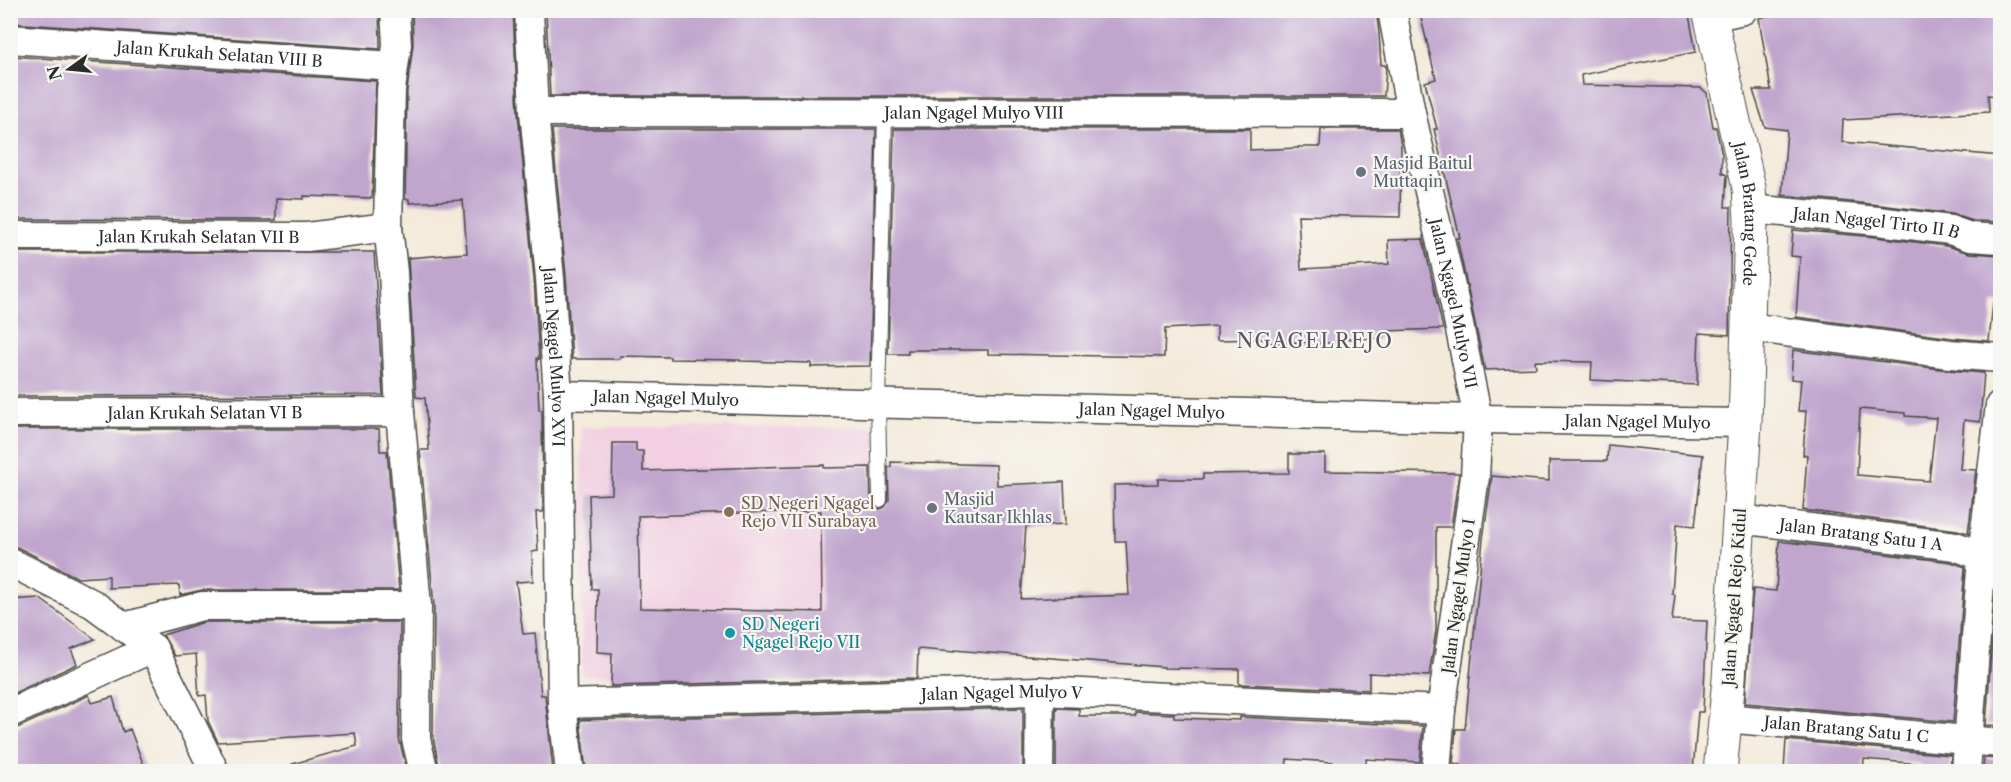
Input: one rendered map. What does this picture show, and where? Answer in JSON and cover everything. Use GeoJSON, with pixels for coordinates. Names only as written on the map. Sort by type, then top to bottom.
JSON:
{"type":"FeatureCollection","features":[{"type":"Feature","properties":{"kind":"main road","name":"Jalan Bratang Gede"},"geometry":{"type":"LineString","coordinates":[[1710,14],[1749,188],[1745,423]]}},
{"type":"Feature","properties":{"kind":"main road","name":"Jalan Ngagel Rejo Kidul"},"geometry":{"type":"LineString","coordinates":[[1720,771],[1745,423]]}},
{"type":"Feature","properties":{"kind":"street"},"geometry":{"type":"LineString","coordinates":[[395,10],[397,45],[393,66],[388,227],[393,272],[400,412],[417,606],[416,739],[424,771]]}},
{"type":"Feature","properties":{"kind":"street","name":"Jalan Ngagel Mulyo XVI"},"geometry":{"type":"LineString","coordinates":[[529,10],[534,112],[550,278],[558,395],[562,704],[570,771]]}},
{"type":"Feature","properties":{"kind":"street","name":"Jalan Ngagel Mulyo VII"},"geometry":{"type":"LineString","coordinates":[[1392,10],[1411,113],[1454,300],[1478,419]]}},
{"type":"Feature","properties":{"kind":"street"},"geometry":{"type":"LineString","coordinates":[[1710,14],[1743,10]]}},
{"type":"Feature","properties":{"kind":"street","name":"Jalan Krukah Selatan VIII B"},"geometry":{"type":"LineString","coordinates":[[10,39],[393,66]]}},
{"type":"Feature","properties":{"kind":"street","name":"Jalan Ngagel Mulyo VIII"},"geometry":{"type":"LineString","coordinates":[[534,112],[1411,113]]}},
{"type":"Feature","properties":{"kind":"street","name":"Jalan Ngagel Tirto II B"},"geometry":{"type":"LineString","coordinates":[[1750,209],[1878,220],[1950,230],[1970,237],[2001,239]]}},
{"type":"Feature","properties":{"kind":"street","name":"Jalan Krukah Selatan VII B"},"geometry":{"type":"LineString","coordinates":[[10,236],[307,237],[388,227]]}},
{"type":"Feature","properties":{"kind":"street"},"geometry":{"type":"LineString","coordinates":[[1748,327],[2001,358]]}},
{"type":"Feature","properties":{"kind":"street","name":"Jalan Ngagel Mulyo"},"geometry":{"type":"LineString","coordinates":[[558,395],[1478,419],[1745,423]]}},
{"type":"Feature","properties":{"kind":"street"},"geometry":{"type":"LineString","coordinates":[[1966,771],[1991,557],[2001,405]]}},
{"type":"Feature","properties":{"kind":"street","name":"Jalan Krukah Selatan VI B"},"geometry":{"type":"LineString","coordinates":[[10,413],[400,412]]}},
{"type":"Feature","properties":{"kind":"street","name":"Jalan Ngagel Mulyo I"},"geometry":{"type":"LineString","coordinates":[[1436,771],[1442,710],[1474,477],[1478,419]]}},
{"type":"Feature","properties":{"kind":"street","name":"Jalan Bratang Satu 1 A"},"geometry":{"type":"LineString","coordinates":[[1739,519],[1955,546],[1991,557]]}},
{"type":"Feature","properties":{"kind":"street"},"geometry":{"type":"LineString","coordinates":[[10,562],[93,604],[153,648],[215,771]]}},
{"type":"Feature","properties":{"kind":"street"},"geometry":{"type":"LineString","coordinates":[[124,627],[202,606],[417,606]]}},
{"type":"Feature","properties":{"kind":"street"},"geometry":{"type":"LineString","coordinates":[[10,713],[153,648]]}},
{"type":"Feature","properties":{"kind":"street"},"geometry":{"type":"LineString","coordinates":[[1039,771],[1040,691]]}},
{"type":"Feature","properties":{"kind":"street","name":"Jalan Ngagel Mulyo V"},"geometry":{"type":"LineString","coordinates":[[562,704],[1040,691],[1442,710]]}},
{"type":"Feature","properties":{"kind":"street","name":"Jalan Bratang Satu 1 C"},"geometry":{"type":"LineString","coordinates":[[1725,718],[2001,743]]}},
{"type":"Feature","properties":{"kind":"lane"},"geometry":{"type":"LineString","coordinates":[[880,500],[878,404],[885,113]]}},
{"type":"Feature","properties":{"kind":"shaded area","name":"SD Negeri Ngagel Rejo VII Surabaya"},"geometry":{"type":"Polygon","coordinates":[[[581,427],[876,427],[877,679],[582,676],[581,427]]]}},
{"type":"Feature","properties":{"kind":"building"},"geometry":{"type":"Polygon","coordinates":[[[10,10],[379,10],[380,49],[10,23],[10,10]]]}},
{"type":"Feature","properties":{"kind":"building"},"geometry":{"type":"Polygon","coordinates":[[[412,10],[513,10],[518,113],[534,279],[539,359],[537,358],[539,410],[542,410],[543,512],[536,512],[538,551],[532,552],[533,581],[516,582],[523,634],[535,633],[541,695],[545,695],[553,771],[440,771],[433,737],[434,606],[420,450],[429,450],[425,398],[416,397],[408,258],[467,253],[463,200],[409,203],[409,199],[405,199],[407,91],[413,44],[412,10]]]}},
{"type":"Feature","properties":{"kind":"building"},"geometry":{"type":"Polygon","coordinates":[[[546,10],[1376,10],[1381,65],[1386,67],[1384,96],[550,96],[546,10]]]}},
{"type":"Feature","properties":{"kind":"building"},"geometry":{"type":"Polygon","coordinates":[[[1419,10],[1688,10],[1696,52],[1581,75],[1582,85],[1701,88],[1707,93],[1713,127],[1716,127],[1722,155],[1722,173],[1727,175],[1725,207],[1731,207],[1729,335],[1699,333],[1697,385],[1591,380],[1592,362],[1535,361],[1536,368],[1485,370],[1457,238],[1460,238],[1425,82],[1436,79],[1419,10]]]}},
{"type":"Feature","properties":{"kind":"building"},"geometry":{"type":"Polygon","coordinates":[[[1795,10],[2001,10],[2001,96],[1988,95],[1989,112],[1843,120],[1842,142],[2001,156],[2001,222],[1973,221],[1952,214],[1782,195],[1787,130],[1765,127],[1753,90],[1771,90],[1759,18],[1795,10]]]}},
{"type":"Feature","properties":{"kind":"building"},"geometry":{"type":"Polygon","coordinates":[[[10,56],[376,81],[372,198],[304,196],[304,199],[276,198],[276,220],[10,219],[10,56]]]}},
{"type":"Feature","properties":{"kind":"building"},"geometry":{"type":"Polygon","coordinates":[[[552,129],[876,129],[870,366],[811,367],[811,363],[670,359],[670,357],[620,356],[620,359],[572,359],[552,129]]]}},
{"type":"Feature","properties":{"kind":"building"},"geometry":{"type":"Polygon","coordinates":[[[894,129],[1250,129],[1250,150],[1320,147],[1321,129],[1398,129],[1401,145],[1400,217],[1298,215],[1301,269],[1389,264],[1388,240],[1423,239],[1443,329],[1383,331],[1383,338],[1343,339],[1343,342],[1307,344],[1307,342],[1266,343],[1266,339],[1217,340],[1217,326],[1165,329],[1164,357],[988,354],[988,350],[908,350],[908,354],[888,354],[894,129]]]}},
{"type":"Feature","properties":{"kind":"building"},"geometry":{"type":"Polygon","coordinates":[[[1793,230],[1876,237],[1946,246],[1969,253],[2001,255],[2001,303],[1993,303],[1989,341],[1796,317],[1800,257],[1791,256],[1793,230]]]}},
{"type":"Feature","properties":{"kind":"building"},"geometry":{"type":"Polygon","coordinates":[[[10,252],[374,252],[383,395],[10,396],[10,252]]]}},
{"type":"Feature","properties":{"kind":"building"},"geometry":{"type":"Polygon","coordinates":[[[1793,350],[1984,373],[1980,422],[1964,420],[1960,469],[1976,470],[1968,533],[1803,510],[1807,455],[1803,455],[1806,411],[1798,411],[1801,380],[1791,379],[1793,350]],[[1860,409],[1857,475],[1929,481],[1936,418],[1905,416],[1905,413],[1860,409]]]}},
{"type":"Feature","properties":{"kind":"building"},"geometry":{"type":"Polygon","coordinates":[[[10,429],[379,429],[380,451],[387,451],[399,590],[202,590],[180,595],[179,585],[109,588],[109,576],[78,578],[17,547],[10,546],[10,429]]]}},
{"type":"Feature","properties":{"kind":"building"},"geometry":{"type":"Polygon","coordinates":[[[613,443],[636,443],[636,451],[643,451],[643,471],[824,465],[824,468],[870,467],[871,501],[880,509],[885,507],[889,500],[888,467],[891,467],[891,462],[996,465],[997,485],[1064,482],[1066,524],[1026,526],[1021,599],[1129,595],[1126,541],[1115,541],[1114,485],[1158,484],[1158,479],[1203,479],[1203,474],[1289,473],[1289,454],[1325,454],[1325,471],[1459,473],[1451,527],[1436,527],[1436,630],[1429,676],[1369,673],[1369,690],[1239,684],[1239,669],[1164,668],[918,649],[917,678],[611,686],[612,653],[597,652],[598,589],[592,589],[589,495],[612,494],[613,443]],[[821,511],[638,516],[640,608],[822,612],[821,511]]]}},
{"type":"Feature","properties":{"kind":"building"},"geometry":{"type":"Polygon","coordinates":[[[1608,445],[1703,455],[1695,526],[1677,524],[1672,594],[1675,595],[1672,620],[1707,621],[1703,712],[1698,712],[1693,771],[1460,771],[1461,765],[1453,764],[1456,729],[1465,729],[1483,539],[1492,476],[1549,481],[1549,461],[1607,461],[1608,445]]]}},
{"type":"Feature","properties":{"kind":"building"},"geometry":{"type":"Polygon","coordinates":[[[1779,541],[1951,562],[1965,567],[1953,722],[1745,703],[1753,589],[1776,591],[1779,541]]]}},
{"type":"Feature","properties":{"kind":"building"},"geometry":{"type":"Polygon","coordinates":[[[39,598],[95,639],[71,649],[77,664],[10,695],[10,600],[39,598]]]}},
{"type":"Feature","properties":{"kind":"building"},"geometry":{"type":"Polygon","coordinates":[[[1995,599],[2001,599],[2001,726],[1986,725],[1995,599]]]}},
{"type":"Feature","properties":{"kind":"building"},"geometry":{"type":"Polygon","coordinates":[[[204,622],[400,622],[399,739],[407,771],[293,771],[292,764],[357,746],[355,733],[218,742],[208,721],[206,695],[199,696],[196,654],[175,656],[163,635],[204,622]]]}},
{"type":"Feature","properties":{"kind":"building"},"geometry":{"type":"Polygon","coordinates":[[[89,695],[92,703],[113,697],[123,732],[130,729],[146,771],[10,771],[10,729],[17,728],[89,695]]]}},
{"type":"Feature","properties":{"kind":"building"},"geometry":{"type":"Polygon","coordinates":[[[1023,708],[1023,769],[586,771],[580,720],[1023,708]]]}},
{"type":"Feature","properties":{"kind":"building"},"geometry":{"type":"Polygon","coordinates":[[[1056,708],[1079,709],[1079,716],[1135,716],[1135,712],[1174,714],[1174,718],[1240,720],[1240,717],[1423,726],[1420,762],[1366,759],[1366,767],[1333,766],[1333,762],[1287,759],[1286,770],[1056,771],[1056,708]]]}},
{"type":"Feature","properties":{"kind":"building"},"geometry":{"type":"Polygon","coordinates":[[[1786,740],[1951,755],[1950,771],[1920,769],[1921,764],[1864,759],[1863,771],[1784,771],[1786,740]]]}},
{"type":"Feature","properties":{"kind":"building"},"geometry":{"type":"Polygon","coordinates":[[[1984,758],[2001,759],[2001,771],[1983,771],[1984,758]]]}},
{"type":"Feature","properties":{"kind":"place","name":"Masjid Baitul Muttaqin"},"geometry":{"type":"Point","coordinates":[1361,172]}},
{"type":"Feature","properties":{"kind":"place","name":"Masjid Kautsar Ikhlas"},"geometry":{"type":"Point","coordinates":[932,508]}},
{"type":"Feature","properties":{"kind":"place","name":"SD Negeri Ngagel Rejo VII Surabaya"},"geometry":{"type":"Point","coordinates":[729,512]}},
{"type":"Feature","properties":{"kind":"place","name":"SD Negeri Ngagel Rejo VII"},"geometry":{"type":"Point","coordinates":[730,633]}},
{"type":"Feature","properties":{"kind":"district","name":"NGAGELREJO"},"geometry":{"type":"Point","coordinates":[1315,341]}}]}
